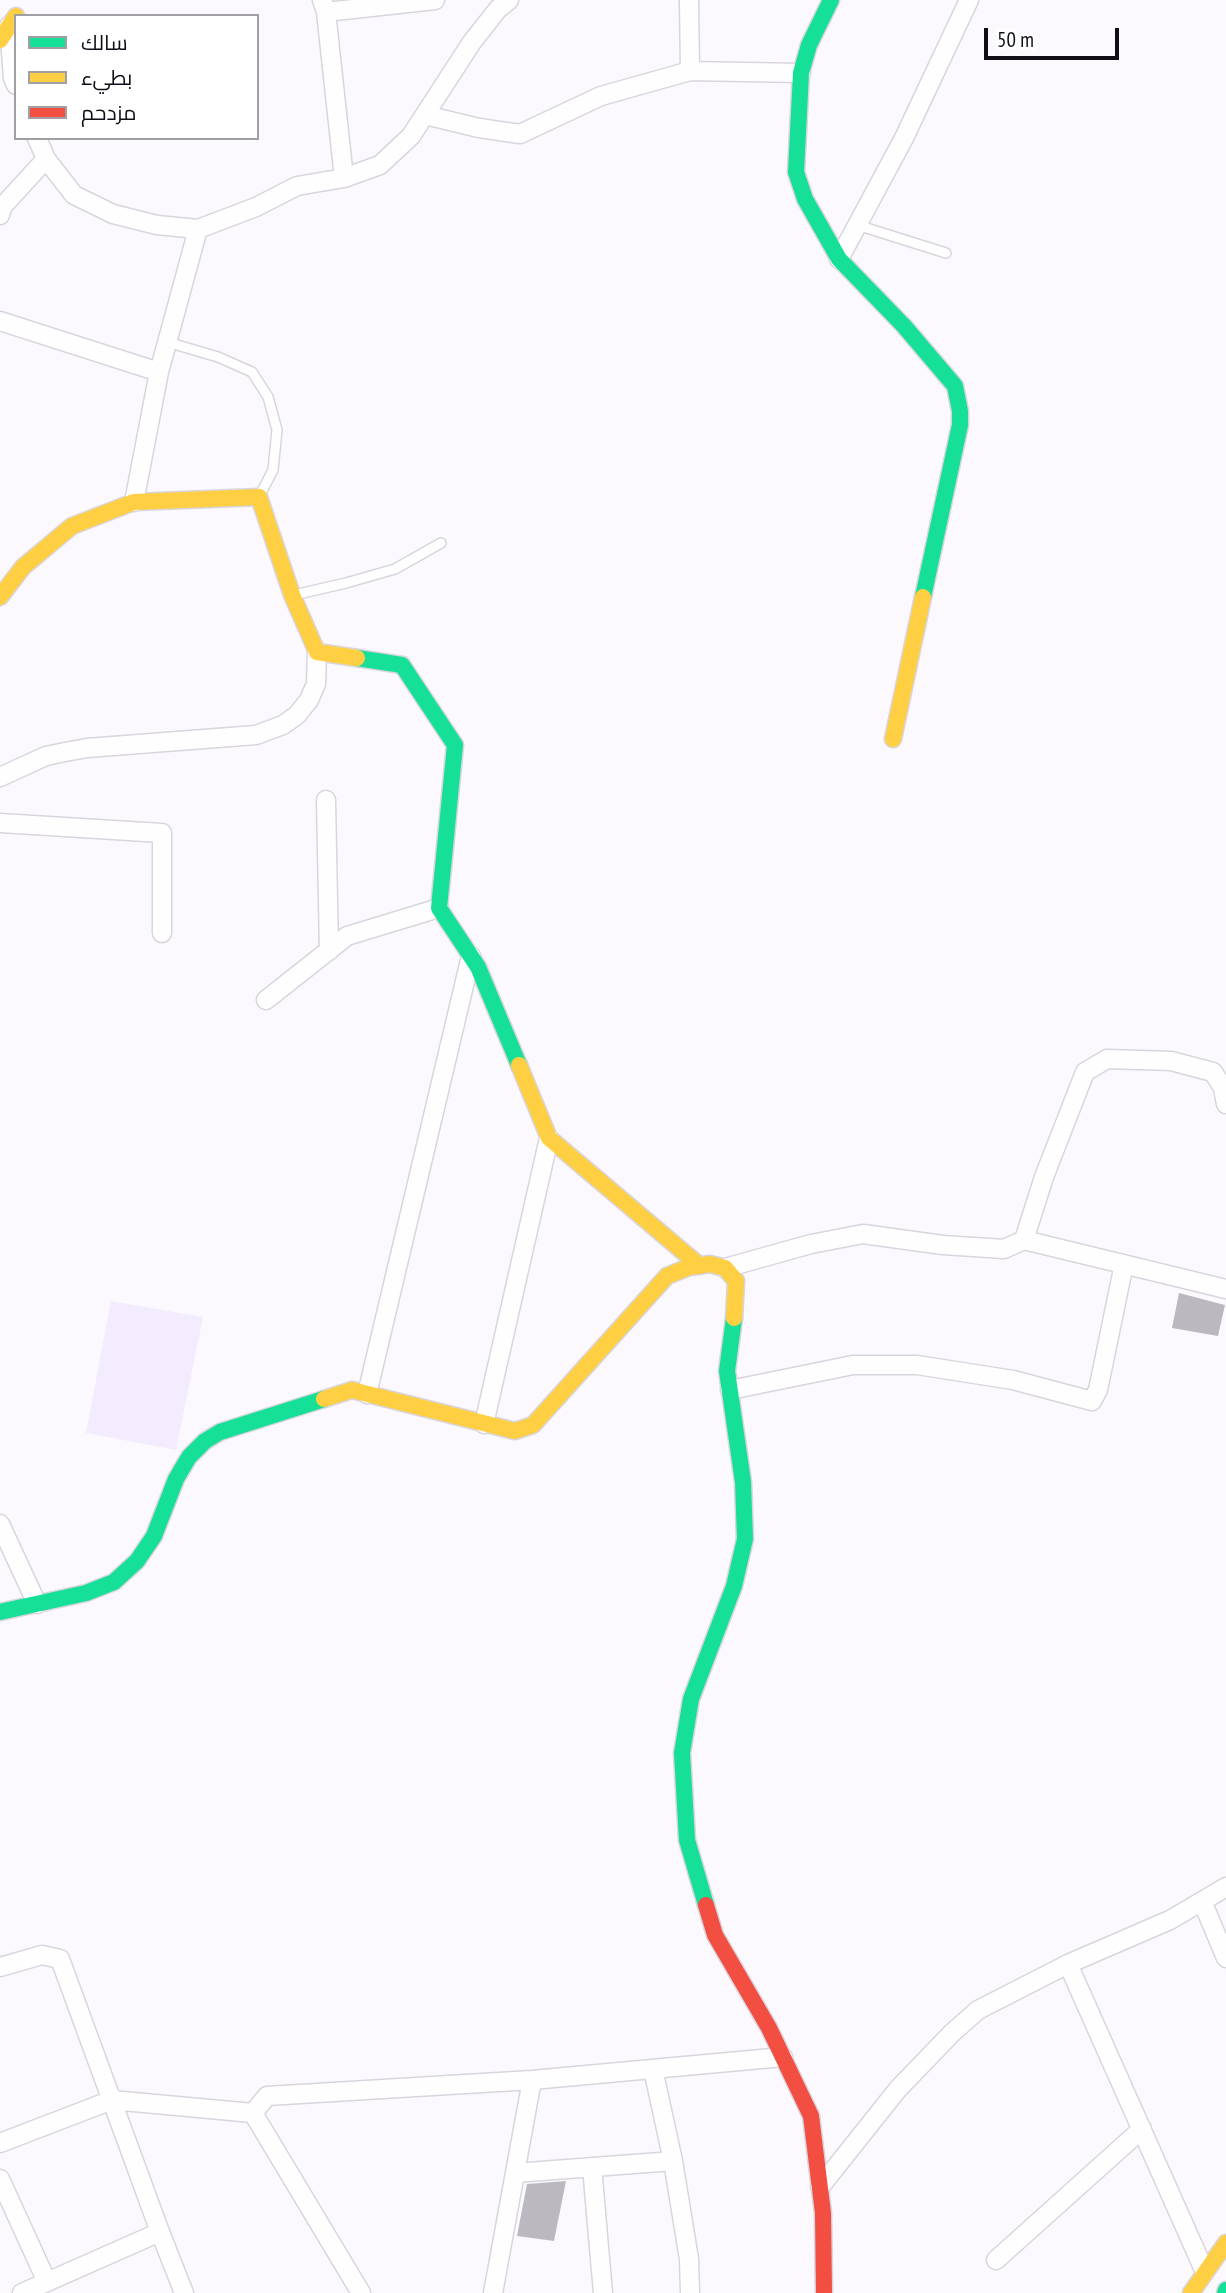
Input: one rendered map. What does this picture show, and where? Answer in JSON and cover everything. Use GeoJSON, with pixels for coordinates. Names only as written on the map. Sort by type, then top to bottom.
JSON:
{"type":"FeatureCollection","features":[{"type":"Feature","properties":{"kind":"street"},"geometry":{"type":"LineString","coordinates":[[18,14],[29,0]]}},
{"type":"Feature","properties":{"kind":"street"},"geometry":{"type":"LineString","coordinates":[[344,178],[324,6],[435,0]]}},
{"type":"Feature","properties":{"kind":"street"},"geometry":{"type":"LineString","coordinates":[[38,140],[46,159],[74,195],[113,214],[157,225],[198,229],[256,207],[297,186],[344,178],[380,165],[411,136],[472,42],[498,9],[509,0]]}},
{"type":"Feature","properties":{"kind":"street"},"geometry":{"type":"LineString","coordinates":[[689,0],[690,71]]}},
{"type":"Feature","properties":{"kind":"street"},"geometry":{"type":"LineString","coordinates":[[831,0],[809,45],[801,73],[796,172],[805,199],[839,259],[942,369],[955,386],[960,411],[960,425],[893,739]]}},
{"type":"Feature","properties":{"kind":"street"},"geometry":{"type":"LineString","coordinates":[[839,259],[904,138],[969,0]]}},
{"type":"Feature","properties":{"kind":"street"},"geometry":{"type":"LineString","coordinates":[[10,24],[14,80]]}},
{"type":"Feature","properties":{"kind":"street"},"geometry":{"type":"LineString","coordinates":[[425,115],[479,128],[520,134],[601,96],[690,71],[801,73]]}},
{"type":"Feature","properties":{"kind":"street"},"geometry":{"type":"LineString","coordinates":[[0,215],[4,206],[46,159]]}},
{"type":"Feature","properties":{"kind":"street"},"geometry":{"type":"LineString","coordinates":[[134,502],[159,372],[198,229]]}},
{"type":"Feature","properties":{"kind":"street"},"geometry":{"type":"LineString","coordinates":[[0,321],[159,372]]}},
{"type":"Feature","properties":{"kind":"street"},"geometry":{"type":"LineString","coordinates":[[0,597],[23,567],[72,526],[134,502],[259,497],[292,595],[317,652],[316,684],[309,700],[297,715],[283,725],[256,735],[65,752],[46,757],[0,777]]}},
{"type":"Feature","properties":{"kind":"street"},"geometry":{"type":"LineString","coordinates":[[317,652],[402,665],[455,745],[439,908],[478,968],[549,1138],[700,1266]]}},
{"type":"Feature","properties":{"kind":"street"},"geometry":{"type":"LineString","coordinates":[[326,800],[329,951]]}},
{"type":"Feature","properties":{"kind":"street"},"geometry":{"type":"LineString","coordinates":[[0,823],[162,833],[162,933]]}},
{"type":"Feature","properties":{"kind":"street"},"geometry":{"type":"LineString","coordinates":[[266,1000],[347,936],[439,908]]}},
{"type":"Feature","properties":{"kind":"street"},"geometry":{"type":"LineString","coordinates":[[366,1394],[471,956]]}},
{"type":"Feature","properties":{"kind":"street"},"geometry":{"type":"LineString","coordinates":[[1024,1241],[1044,1177],[1085,1072],[1107,1059],[1171,1061],[1213,1072],[1225,1092]]}},
{"type":"Feature","properties":{"kind":"street"},"geometry":{"type":"LineString","coordinates":[[484,1424],[549,1138]]}},
{"type":"Feature","properties":{"kind":"street"},"geometry":{"type":"LineString","coordinates":[[0,1612],[86,1594],[114,1582],[138,1561],[154,1536],[176,1479],[189,1457],[205,1441],[220,1432],[352,1390],[515,1431],[534,1425],[667,1276],[689,1267],[710,1264],[725,1268],[811,1244],[863,1234],[943,1245],[1004,1248],[1024,1241],[1226,1289]]}},
{"type":"Feature","properties":{"kind":"street"},"geometry":{"type":"LineString","coordinates":[[730,1390],[853,1365],[917,1365],[1013,1380],[1092,1401],[1098,1390],[1124,1264]]}},
{"type":"Feature","properties":{"kind":"street"},"geometry":{"type":"LineString","coordinates":[[725,1268],[736,1281],[727,1371],[743,1482],[745,1539],[734,1586],[691,1699],[681,1754],[687,1840],[715,1935],[769,2028],[811,2116],[823,2213],[824,2293]]}},
{"type":"Feature","properties":{"kind":"street"},"geometry":{"type":"LineString","coordinates":[[0,1524],[37,1604]]}},
{"type":"Feature","properties":{"kind":"street"},"geometry":{"type":"LineString","coordinates":[[820,2187],[898,2089],[978,2010],[1068,1964],[1170,1920],[1226,1887]]}},
{"type":"Feature","properties":{"kind":"street"},"geometry":{"type":"LineString","coordinates":[[1202,1900],[1226,1958]]}},
{"type":"Feature","properties":{"kind":"street"},"geometry":{"type":"LineString","coordinates":[[0,1967],[42,1955],[60,1959],[184,2293]]}},
{"type":"Feature","properties":{"kind":"street"},"geometry":{"type":"LineString","coordinates":[[1068,1964],[1205,2272]]}},
{"type":"Feature","properties":{"kind":"street"},"geometry":{"type":"LineString","coordinates":[[253,2113],[267,2096],[532,2080],[783,2057]]}},
{"type":"Feature","properties":{"kind":"street"},"geometry":{"type":"LineString","coordinates":[[653,2069],[673,2161],[689,2259],[690,2293]]}},
{"type":"Feature","properties":{"kind":"street"},"geometry":{"type":"LineString","coordinates":[[494,2293],[532,2080]]}},
{"type":"Feature","properties":{"kind":"street"},"geometry":{"type":"LineString","coordinates":[[0,2143],[112,2100],[253,2113]]}},
{"type":"Feature","properties":{"kind":"street"},"geometry":{"type":"LineString","coordinates":[[253,2113],[361,2293]]}},
{"type":"Feature","properties":{"kind":"street"},"geometry":{"type":"LineString","coordinates":[[996,2260],[1142,2129]]}},
{"type":"Feature","properties":{"kind":"street"},"geometry":{"type":"LineString","coordinates":[[515,2173],[673,2161]]}},
{"type":"Feature","properties":{"kind":"street"},"geometry":{"type":"LineString","coordinates":[[592,2167],[603,2293]]}},
{"type":"Feature","properties":{"kind":"street"},"geometry":{"type":"LineString","coordinates":[[0,2179],[47,2282]]}},
{"type":"Feature","properties":{"kind":"street"},"geometry":{"type":"LineString","coordinates":[[22,2293],[160,2232]]}},
{"type":"Feature","properties":{"kind":"street"},"geometry":{"type":"LineString","coordinates":[[1191,2293],[1226,2244]]}},
{"type":"Feature","properties":{"kind":"lane"},"geometry":{"type":"LineString","coordinates":[[858,225],[946,253]]}},
{"type":"Feature","properties":{"kind":"lane"},"geometry":{"type":"LineString","coordinates":[[167,342],[218,357],[252,372],[268,397],[276,430],[274,470],[259,497]]}},
{"type":"Feature","properties":{"kind":"lane"},"geometry":{"type":"LineString","coordinates":[[292,595],[395,569],[441,542]]}},
{"type":"Feature","properties":{"kind":"shaded area"},"geometry":{"type":"Polygon","coordinates":[[[111,1301],[203,1317],[176,1450],[86,1433],[111,1301]]]}},
{"type":"Feature","properties":{"kind":"building"},"geometry":{"type":"Polygon","coordinates":[[[1179,1293],[1225,1305],[1218,1336],[1172,1328],[1179,1293]]]}},
{"type":"Feature","properties":{"kind":"building"},"geometry":{"type":"Polygon","coordinates":[[[566,2181],[554,2241],[517,2236],[527,2184],[566,2181]]]}},
{"type":"Feature","properties":{"kind":"traffic: fast"},"geometry":{"type":"LineString","coordinates":[[831,0],[809,45],[801,73],[796,172],[805,199],[839,259],[904,326],[955,386],[960,411],[960,425],[923,597]]}},
{"type":"Feature","properties":{"kind":"traffic: fast"},"geometry":{"type":"LineString","coordinates":[[357,658],[402,665],[455,745],[439,908],[478,967],[519,1065]]}},
{"type":"Feature","properties":{"kind":"traffic: fast"},"geometry":{"type":"LineString","coordinates":[[706,1905],[687,1840],[682,1753],[691,1699],[734,1586],[745,1539],[743,1482],[727,1371],[734,1318]]}},
{"type":"Feature","properties":{"kind":"traffic: fast"},"geometry":{"type":"LineString","coordinates":[[0,1612],[86,1593],[114,1582],[137,1561],[154,1536],[176,1479],[189,1457],[205,1441],[220,1432],[324,1399]]}},
{"type":"Feature","properties":{"kind":"traffic: slow"},"geometry":{"type":"LineString","coordinates":[[0,40],[14,19]]}},
{"type":"Feature","properties":{"kind":"traffic: slow"},"geometry":{"type":"LineString","coordinates":[[0,597],[23,567],[72,526],[134,502],[259,497],[292,595],[317,652],[357,658]]}},
{"type":"Feature","properties":{"kind":"traffic: slow"},"geometry":{"type":"LineString","coordinates":[[893,739],[923,597]]}},
{"type":"Feature","properties":{"kind":"traffic: slow"},"geometry":{"type":"LineString","coordinates":[[519,1065],[549,1138],[700,1266]]}},
{"type":"Feature","properties":{"kind":"traffic: slow"},"geometry":{"type":"LineString","coordinates":[[324,1399],[352,1390],[515,1431],[533,1425],[667,1276],[689,1267],[710,1264],[725,1268],[736,1281],[734,1318]]}},
{"type":"Feature","properties":{"kind":"traffic: slow"},"geometry":{"type":"LineString","coordinates":[[1191,2293],[1226,2243]]}},
{"type":"Feature","properties":{"kind":"traffic: jam"},"geometry":{"type":"LineString","coordinates":[[706,1905],[715,1935],[769,2028],[811,2116],[823,2213],[824,2293]]}}]}
